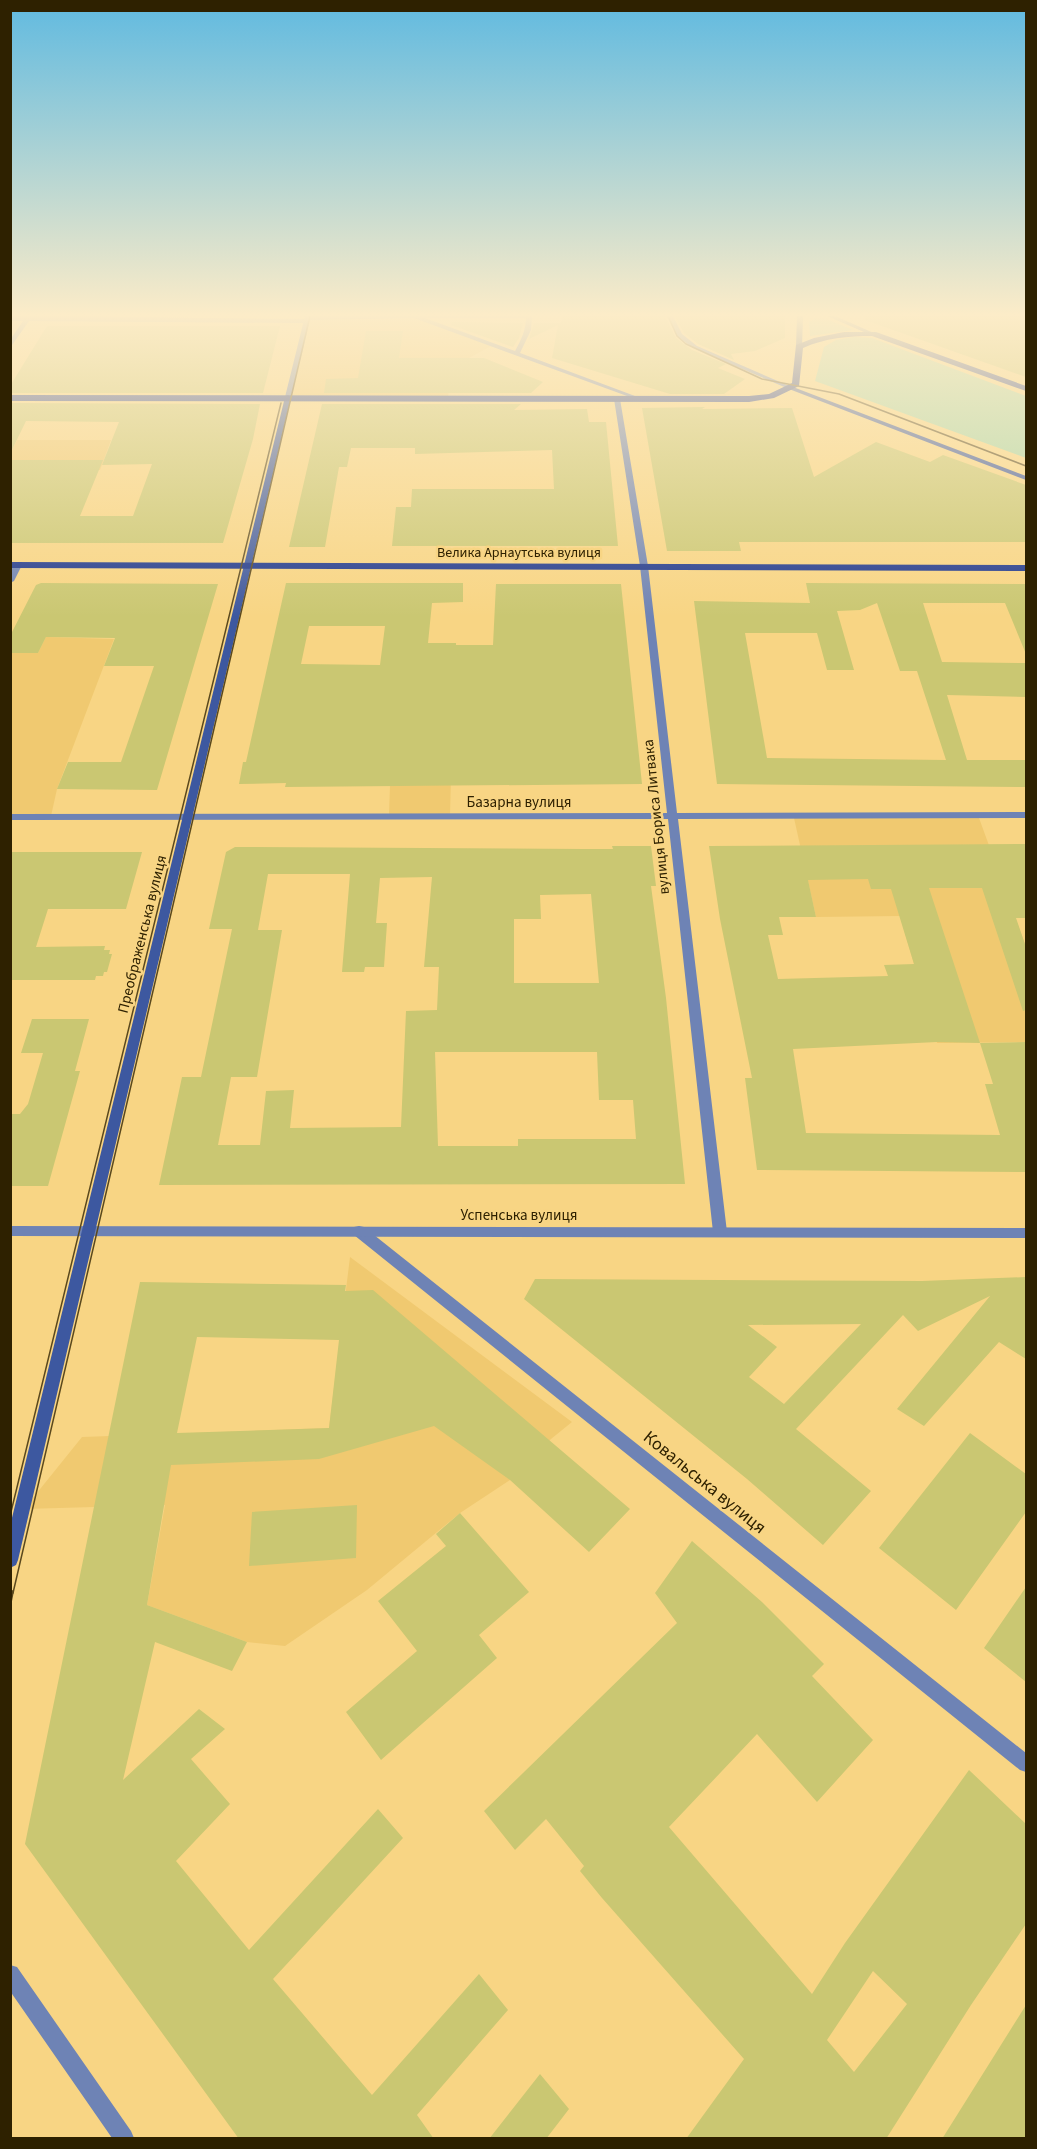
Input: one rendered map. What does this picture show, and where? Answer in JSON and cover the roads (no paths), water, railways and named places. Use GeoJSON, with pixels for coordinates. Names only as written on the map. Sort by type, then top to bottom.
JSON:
{"type":"FeatureCollection","features":[{"type":"Feature","properties":{"kind":"main road","name":"Преображенська вулиця"},"geometry":{"type":"LineString","coordinates":[[10,1560],[283,416]]}},
{"type":"Feature","properties":{"kind":"main road"},"geometry":{"type":"LineString","coordinates":[[865,416],[1026,478]]}},
{"type":"Feature","properties":{"kind":"main road","name":"Велика Арнаутська вулиця"},"geometry":{"type":"LineString","coordinates":[[14,565],[1026,568]]}},
{"type":"Feature","properties":{"kind":"street","name":"вулиця Бориса Литвака"},"geometry":{"type":"LineString","coordinates":[[620,416],[644,566],[720,1232]]}},
{"type":"Feature","properties":{"kind":"street"},"geometry":{"type":"LineString","coordinates":[[10,581],[14,565]]}},
{"type":"Feature","properties":{"kind":"street","name":"Базарна вулиця"},"geometry":{"type":"LineString","coordinates":[[10,817],[1026,815]]}},
{"type":"Feature","properties":{"kind":"street","name":"Успенська вулиця"},"geometry":{"type":"LineString","coordinates":[[10,1231],[1026,1233]]}},
{"type":"Feature","properties":{"kind":"street","name":"Ковальська вулиця"},"geometry":{"type":"LineString","coordinates":[[358,1232],[1026,1764]]}},
{"type":"Feature","properties":{"kind":"street"},"geometry":{"type":"LineString","coordinates":[[10,1974],[124,2139]]}},
{"type":"Feature","properties":{"kind":"tram line"},"geometry":{"type":"LineString","coordinates":[[10,1516],[278,416]]}},
{"type":"Feature","properties":{"kind":"tram line"},"geometry":{"type":"LineString","coordinates":[[13,1593],[287,416]]}},
{"type":"Feature","properties":{"kind":"tram line"},"geometry":{"type":"LineString","coordinates":[[897,416],[1026,466]]}},
{"type":"Feature","properties":{"kind":"tram line"},"geometry":{"type":"LineString","coordinates":[[10,1606],[13,1591]]}}]}
